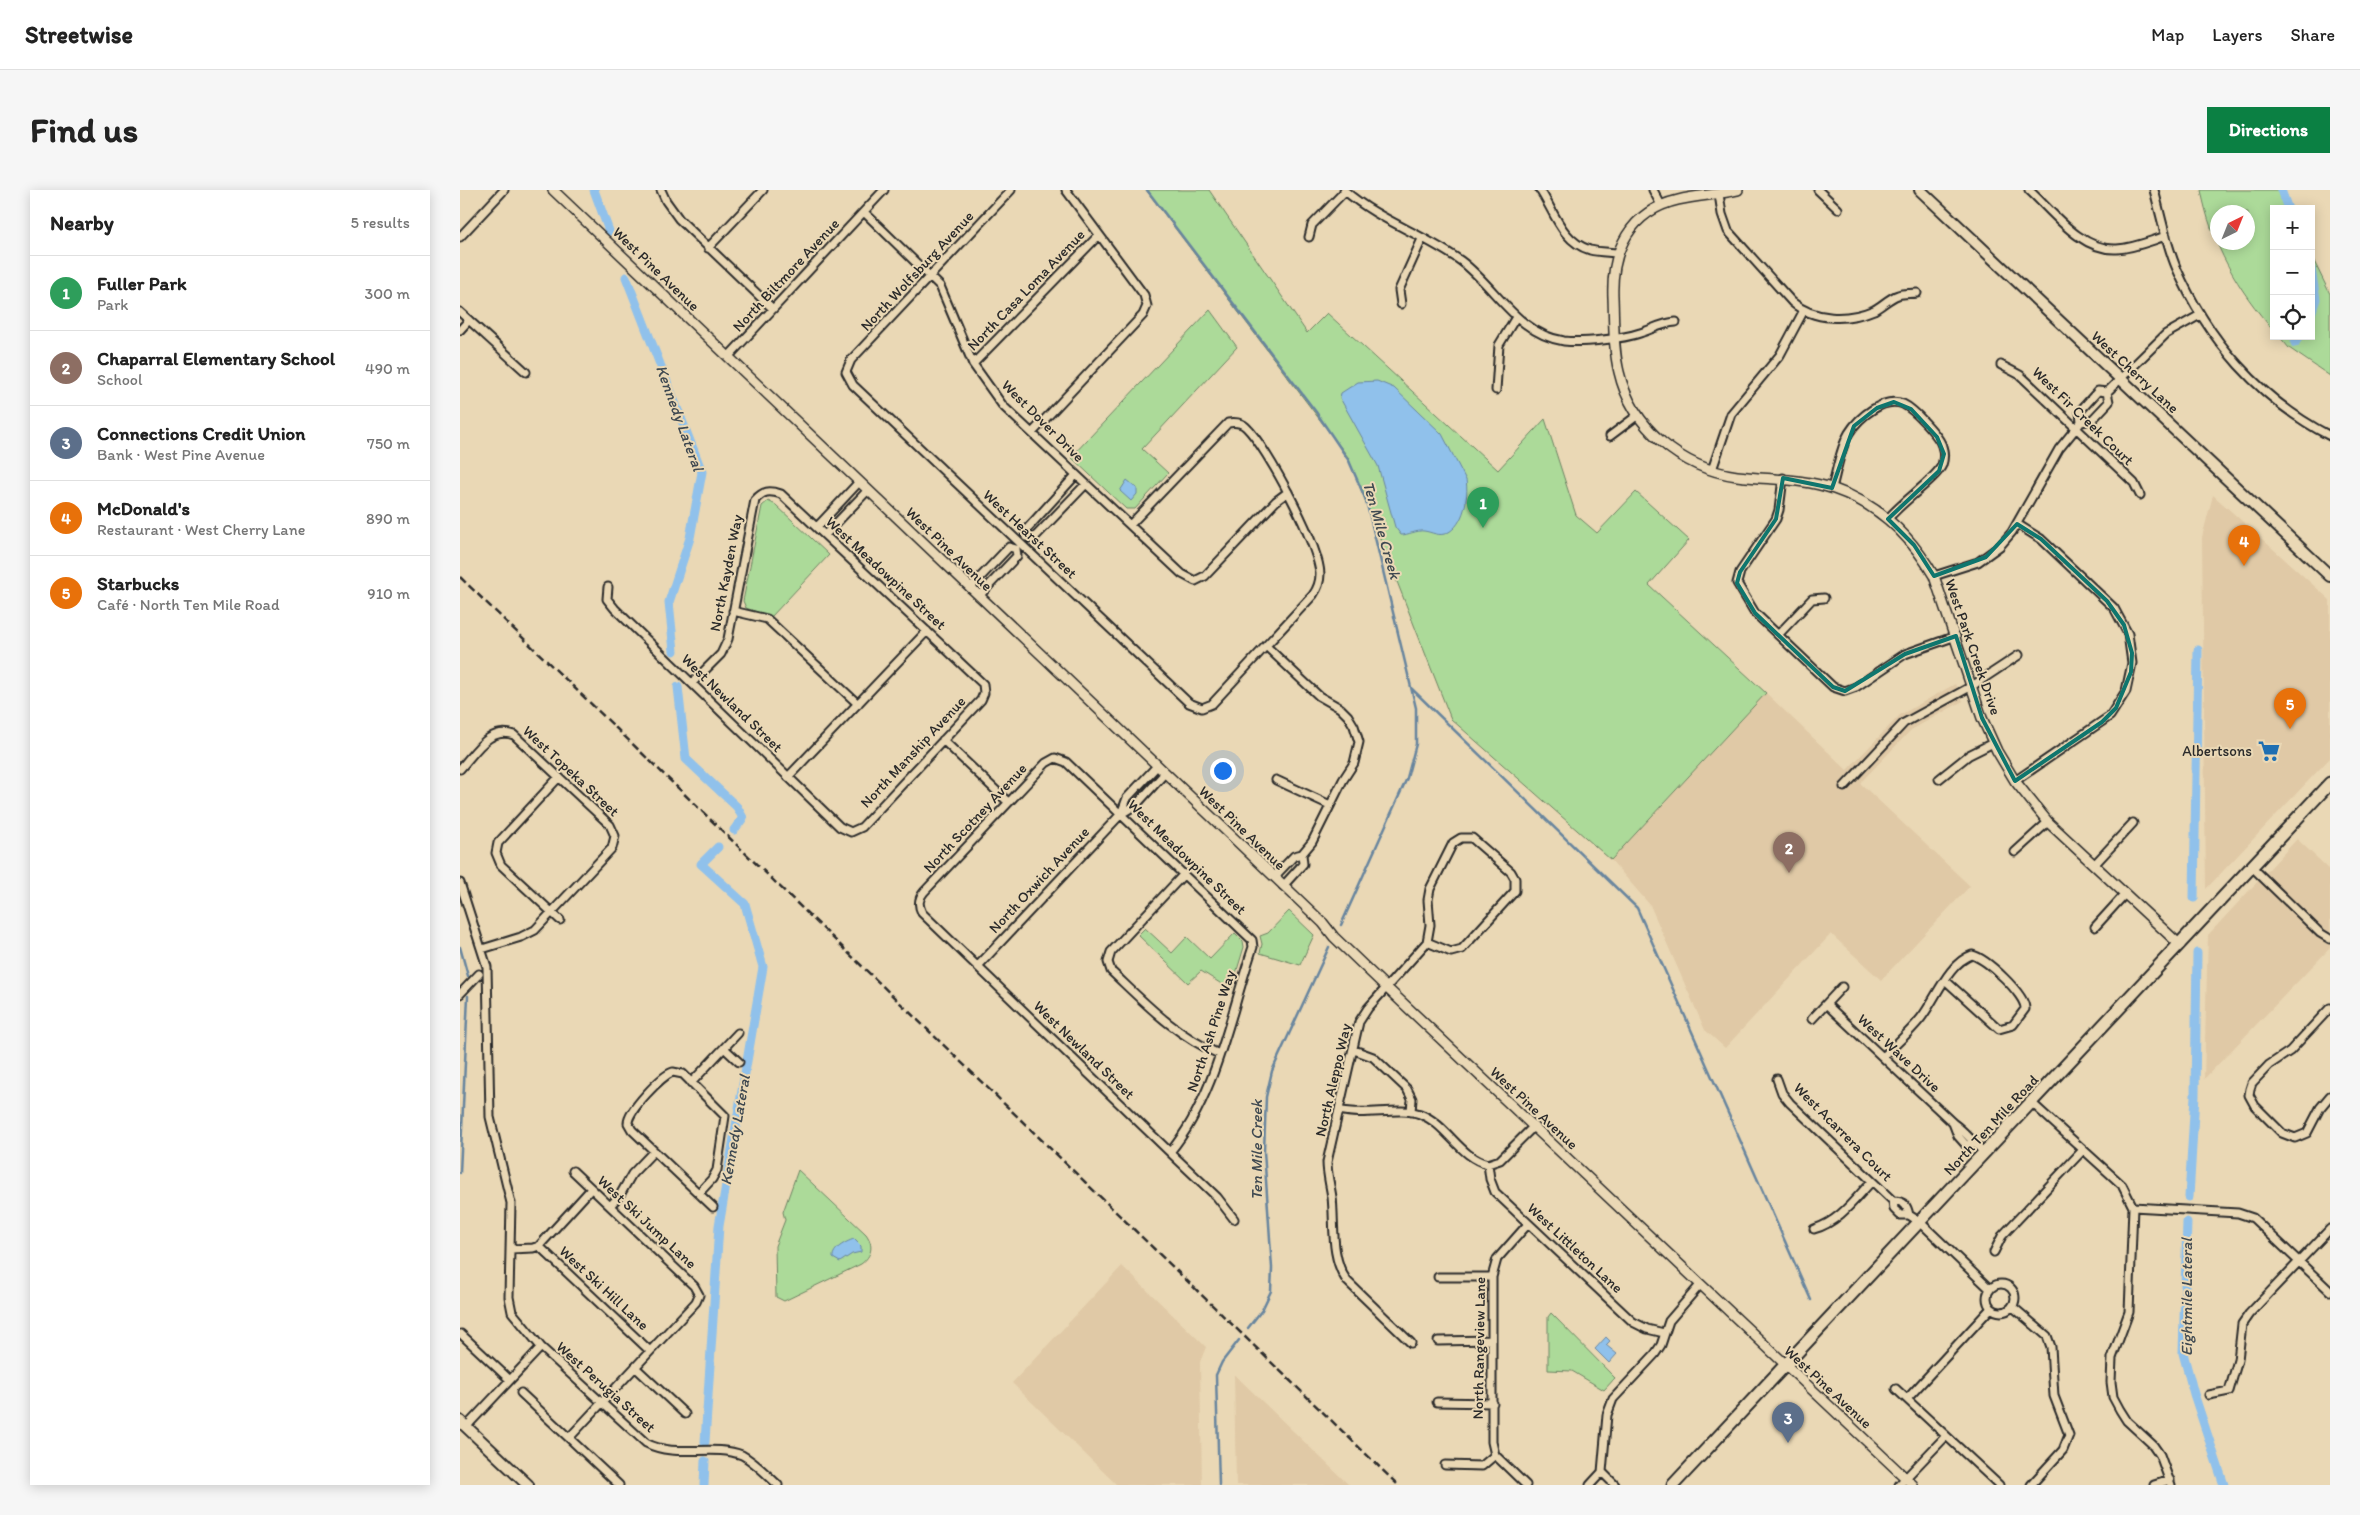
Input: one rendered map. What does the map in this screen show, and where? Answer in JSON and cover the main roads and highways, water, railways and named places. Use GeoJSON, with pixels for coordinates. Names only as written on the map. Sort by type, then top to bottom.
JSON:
{"type":"FeatureCollection","features":[{"type":"Feature","properties":{"kind":"main road","name":"West Cherry Lane"},"geometry":{"type":"LineString","coordinates":[[1920,190],[2330,576]]}},
{"type":"Feature","properties":{"kind":"main road","name":"North Ten Mile Road"},"geometry":{"type":"LineString","coordinates":[[1673,1485],[2330,783]]}},
{"type":"Feature","properties":{"kind":"main road"},"geometry":{"type":"LineString","coordinates":[[463,1424],[528,1485]]}},
{"type":"Feature","properties":{"kind":"water"},"geometry":{"type":"Polygon","coordinates":[[[1377,381],[1394,388],[1442,434],[1466,480],[1467,494],[1464,510],[1458,524],[1447,533],[1438,534],[1421,531],[1401,535],[1395,527],[1378,466],[1340,398],[1341,393],[1358,382],[1377,381]]]}},
{"type":"Feature","properties":{"kind":"water"},"geometry":{"type":"Polygon","coordinates":[[[1127,480],[1137,488],[1137,494],[1131,501],[1120,491],[1127,480]]]}},
{"type":"Feature","properties":{"kind":"water"},"geometry":{"type":"Polygon","coordinates":[[[854,1239],[861,1246],[861,1252],[852,1254],[840,1262],[833,1258],[837,1249],[854,1239]]]}},
{"type":"Feature","properties":{"kind":"water"},"geometry":{"type":"Polygon","coordinates":[[[1606,1337],[1610,1341],[1606,1345],[1617,1354],[1609,1363],[1595,1349],[1606,1337]]]}},
{"type":"Feature","properties":{"kind":"waterway","name":"Kennedy Lateral"},"geometry":{"type":"LineString","coordinates":[[594,190],[609,231]]}},
{"type":"Feature","properties":{"kind":"waterway","name":"Ten Mile Creek"},"geometry":{"type":"LineString","coordinates":[[1147,190],[1316,412],[1349,461],[1366,500],[1416,708],[1416,744],[1407,778],[1341,925]]}},
{"type":"Feature","properties":{"kind":"waterway","name":"Eightmile Lateral"},"geometry":{"type":"LineString","coordinates":[[2281,190],[2287,205]]}},
{"type":"Feature","properties":{"kind":"waterway","name":"Kennedy Lateral"},"geometry":{"type":"LineString","coordinates":[[626,277],[702,472],[690,538],[669,602],[674,651]]}},
{"type":"Feature","properties":{"kind":"waterway","name":"Eightmile Lateral"},"geometry":{"type":"LineString","coordinates":[[2315,293],[2315,302]]}},
{"type":"Feature","properties":{"kind":"waterway","name":"Eightmile Lateral"},"geometry":{"type":"LineString","coordinates":[[2194,898],[2198,650]]}},
{"type":"Feature","properties":{"kind":"waterway","name":"Kennedy Lateral"},"geometry":{"type":"LineString","coordinates":[[678,687],[686,759],[737,807],[743,818],[734,830]]}},
{"type":"Feature","properties":{"kind":"waterway"},"geometry":{"type":"LineString","coordinates":[[1412,689],[1637,908],[1811,1300]]}},
{"type":"Feature","properties":{"kind":"waterway","name":"Kennedy Lateral"},"geometry":{"type":"LineString","coordinates":[[705,1442],[719,1226],[763,967],[745,904],[701,864],[718,847]]}},
{"type":"Feature","properties":{"kind":"waterway"},"geometry":{"type":"LineString","coordinates":[[460,947],[468,976]]}},
{"type":"Feature","properties":{"kind":"waterway","name":"Ten Mile Creek"},"geometry":{"type":"LineString","coordinates":[[1248,1328],[1262,1310],[1271,1291],[1272,1268],[1264,1151],[1266,1097],[1272,1071],[1329,947]]}},
{"type":"Feature","properties":{"kind":"waterway","name":"Eightmile Lateral"},"geometry":{"type":"LineString","coordinates":[[2189,1197],[2195,1096],[2197,953]]}},
{"type":"Feature","properties":{"kind":"waterway"},"geometry":{"type":"LineString","coordinates":[[460,1173],[468,996]]}},
{"type":"Feature","properties":{"kind":"waterway","name":"Eightmile Lateral"},"geometry":{"type":"LineString","coordinates":[[2187,1222],[2183,1353],[2194,1394],[2224,1485]]}},
{"type":"Feature","properties":{"kind":"waterway","name":"Ten Mile Creek"},"geometry":{"type":"LineString","coordinates":[[1219,1485],[1216,1375],[1222,1362],[1239,1340]]}},
{"type":"Feature","properties":{"kind":"waterway","name":"Kennedy Lateral"},"geometry":{"type":"LineString","coordinates":[[704,1485],[705,1461]]}},
{"type":"Feature","properties":{"kind":"railway"},"geometry":{"type":"LineString","coordinates":[[460,577],[1398,1485]]}},
{"type":"Feature","properties":{"kind":"place","name":"Fuller Park"},"geometry":{"type":"Point","coordinates":[1483,528]}},
{"type":"Feature","properties":{"kind":"place","name":"McDonald's"},"geometry":{"type":"Point","coordinates":[2244,566]}},
{"type":"Feature","properties":{"kind":"place","name":"Starbucks"},"geometry":{"type":"Point","coordinates":[2290,729]}},
{"type":"Feature","properties":{"kind":"place","name":"Albertsons"},"geometry":{"type":"Point","coordinates":[2269,751]}},
{"type":"Feature","properties":{"kind":"place","name":"Chaparral Elementary School"},"geometry":{"type":"Point","coordinates":[1789,873]}},
{"type":"Feature","properties":{"kind":"place","name":"Connections Credit Union"},"geometry":{"type":"Point","coordinates":[1788,1443]}}]}
